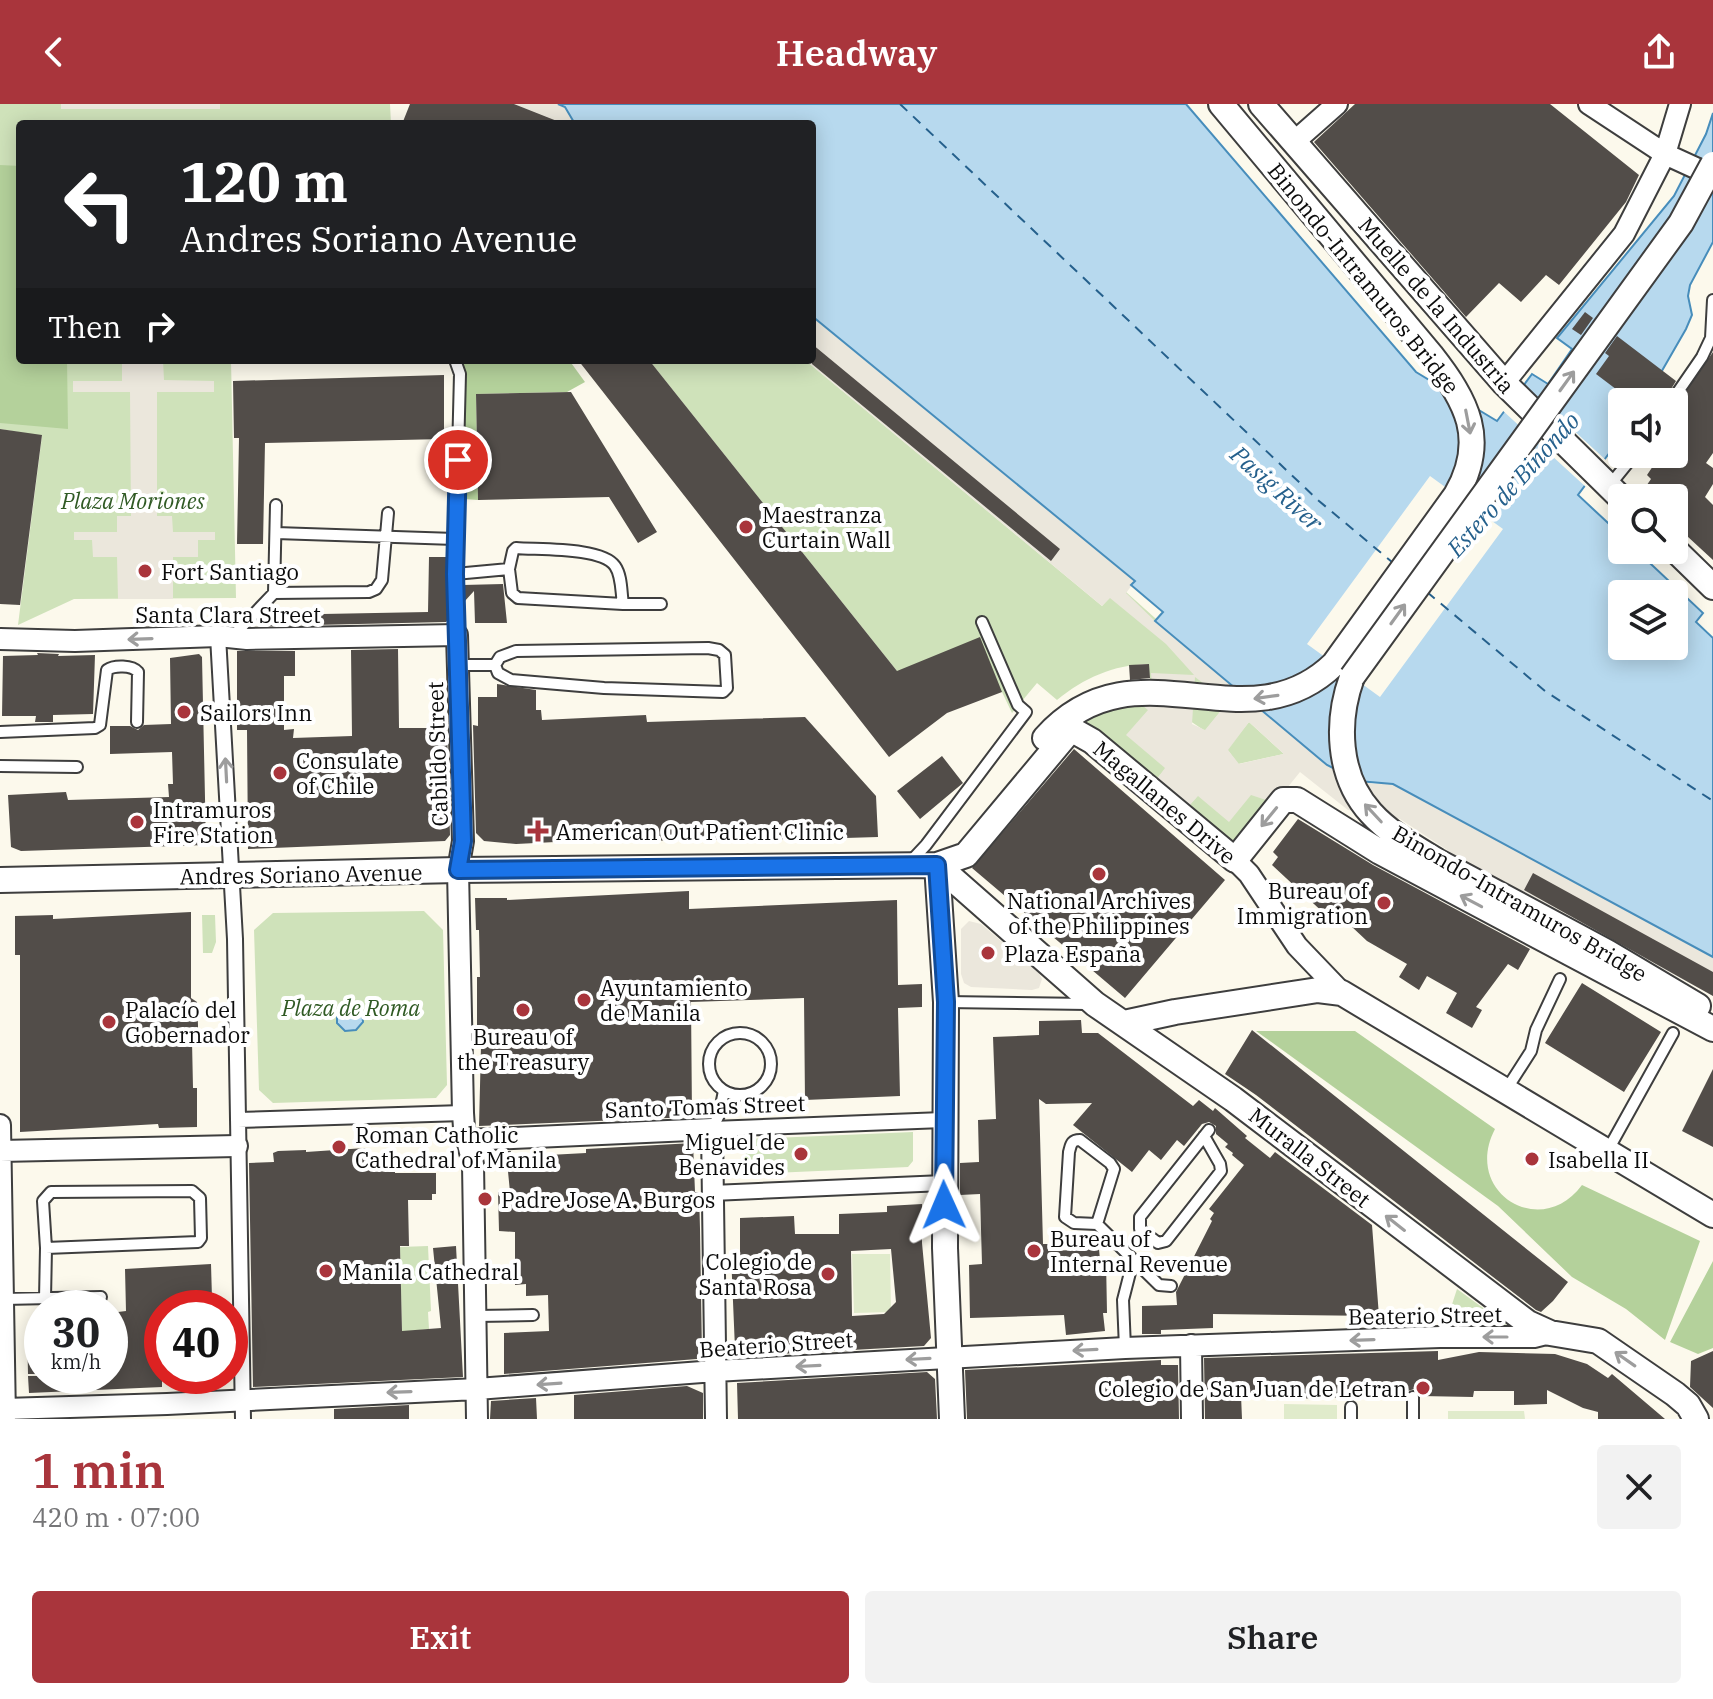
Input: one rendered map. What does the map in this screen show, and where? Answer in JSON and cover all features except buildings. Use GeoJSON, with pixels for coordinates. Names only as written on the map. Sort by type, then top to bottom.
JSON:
{"type":"FeatureCollection","features":[{"type":"Feature","properties":{"kind":"street","name":"Binondo-Intramuros Bridge"},"geometry":{"type":"LineString","coordinates":[[937,865],[1049,734],[1090,702],[1142,692],[1263,699],[1308,685],[1324,674],[1448,507],[1467,476],[1472,457],[1470,425],[1458,391],[1221,104]]}},
{"type":"Feature","properties":{"kind":"street","name":"Muelle de la Industria"},"geometry":{"type":"LineString","coordinates":[[1261,104],[1511,390],[1608,485]]}},
{"type":"Feature","properties":{"kind":"street"},"geometry":{"type":"LineString","coordinates":[[1294,142],[1337,104]]}},
{"type":"Feature","properties":{"kind":"street"},"geometry":{"type":"LineString","coordinates":[[1589,104],[1674,158],[1713,176]]}},
{"type":"Feature","properties":{"kind":"street"},"geometry":{"type":"LineString","coordinates":[[1511,390],[1624,234],[1674,158],[1680,104]]}},
{"type":"Feature","properties":{"kind":"street","name":"Binondo-Intramuros Bridge"},"geometry":{"type":"LineString","coordinates":[[1713,164],[1681,223],[1352,677],[1344,697],[1340,727],[1344,756],[1358,796],[1385,826],[1437,861],[1692,1001],[1713,1021]]}},
{"type":"Feature","properties":{"kind":"street"},"geometry":{"type":"LineString","coordinates":[[1688,563],[1713,587]]}},
{"type":"Feature","properties":{"kind":"street","name":"Santa Clara Street"},"geometry":{"type":"LineString","coordinates":[[0,639],[75,641],[225,636],[247,639],[457,635]]}},
{"type":"Feature","properties":{"kind":"street","name":"Cabildo Street"},"geometry":{"type":"LineString","coordinates":[[457,635],[463,841],[458,870],[463,1113],[473,1164],[477,1419]]}},
{"type":"Feature","properties":{"kind":"street"},"geometry":{"type":"LineString","coordinates":[[225,636],[243,1409]]}},
{"type":"Feature","properties":{"kind":"street","name":"Magallanes Drive"},"geometry":{"type":"LineString","coordinates":[[937,865],[966,855],[1067,734],[1076,732],[1092,741],[1235,860],[1253,880],[1297,946],[1342,993],[1713,1215]]}},
{"type":"Feature","properties":{"kind":"street"},"geometry":{"type":"LineString","coordinates":[[1235,860],[1283,800],[1297,800],[1380,852],[1713,1029]]}},
{"type":"Feature","properties":{"kind":"street"},"geometry":{"type":"LineString","coordinates":[[937,865],[946,1002],[943,1120],[952,1419]]}},
{"type":"Feature","properties":{"kind":"street","name":"Andres Soriano Avenue"},"geometry":{"type":"LineString","coordinates":[[0,880],[458,870],[937,865]]}},
{"type":"Feature","properties":{"kind":"street","name":"Muralla Street"},"geometry":{"type":"LineString","coordinates":[[937,865],[1095,1004],[1528,1323],[1550,1333],[1598,1341],[1675,1394],[1688,1405],[1696,1419]]}},
{"type":"Feature","properties":{"kind":"street"},"geometry":{"type":"LineString","coordinates":[[1124,1023],[1318,990],[1342,993]]}},
{"type":"Feature","properties":{"kind":"street"},"geometry":{"type":"LineString","coordinates":[[238,1120],[463,1113]]}},
{"type":"Feature","properties":{"kind":"street","name":"Santo Tomas Street"},"geometry":{"type":"LineString","coordinates":[[468,1140],[943,1120]]}},
{"type":"Feature","properties":{"kind":"street"},"geometry":{"type":"LineString","coordinates":[[0,1125],[3,1412]]}},
{"type":"Feature","properties":{"kind":"street"},"geometry":{"type":"LineString","coordinates":[[712,1129],[716,1419]]}},
{"type":"Feature","properties":{"kind":"street"},"geometry":{"type":"LineString","coordinates":[[0,1151],[237,1146]]}},
{"type":"Feature","properties":{"kind":"street"},"geometry":{"type":"LineString","coordinates":[[712,1193],[944,1183]]}},
{"type":"Feature","properties":{"kind":"street","name":"Beaterio Street"},"geometry":{"type":"LineString","coordinates":[[3,1412],[243,1409],[436,1386],[477,1389],[715,1371],[1125,1348],[1414,1344],[1534,1337],[1550,1333]]}},
{"type":"Feature","properties":{"kind":"street"},"geometry":{"type":"LineString","coordinates":[[1191,1345],[1192,1419]]}},
{"type":"Feature","properties":{"kind":"lane"},"geometry":{"type":"LineString","coordinates":[[1681,388],[1711,338],[1713,300]]}},
{"type":"Feature","properties":{"kind":"lane"},"geometry":{"type":"LineString","coordinates":[[1702,357],[1713,362]]}},
{"type":"Feature","properties":{"kind":"lane","name":"Cabildo Street"},"geometry":{"type":"LineString","coordinates":[[456,364],[460,374],[455,539],[457,635]]}},
{"type":"Feature","properties":{"kind":"lane"},"geometry":{"type":"LineString","coordinates":[[1611,484],[1624,468]]}},
{"type":"Feature","properties":{"kind":"lane"},"geometry":{"type":"LineString","coordinates":[[274,593],[276,505]]}},
{"type":"Feature","properties":{"kind":"lane"},"geometry":{"type":"LineString","coordinates":[[225,636],[274,593],[369,592],[376,589],[382,580],[388,513]]}},
{"type":"Feature","properties":{"kind":"lane"},"geometry":{"type":"LineString","coordinates":[[276,533],[455,539]]}},
{"type":"Feature","properties":{"kind":"lane"},"geometry":{"type":"LineString","coordinates":[[623,604],[619,574],[614,564],[598,555],[516,548],[513,551],[509,569],[512,593],[518,598],[623,604],[661,604]]}},
{"type":"Feature","properties":{"kind":"lane"},"geometry":{"type":"LineString","coordinates":[[455,574],[509,569]]}},
{"type":"Feature","properties":{"kind":"lane"},"geometry":{"type":"LineString","coordinates":[[908,864],[926,845],[1026,712],[1018,705],[982,622]]}},
{"type":"Feature","properties":{"kind":"lane"},"geometry":{"type":"LineString","coordinates":[[708,648],[725,655],[727,688],[723,692],[619,689],[511,680],[498,673],[495,665],[500,657],[516,651],[708,648]]}},
{"type":"Feature","properties":{"kind":"lane"},"geometry":{"type":"LineString","coordinates":[[459,665],[495,665]]}},
{"type":"Feature","properties":{"kind":"lane"},"geometry":{"type":"LineString","coordinates":[[0,732],[95,728],[100,725],[107,670],[112,667],[133,667],[138,672],[137,722]]}},
{"type":"Feature","properties":{"kind":"lane"},"geometry":{"type":"LineString","coordinates":[[0,766],[77,767]]}},
{"type":"Feature","properties":{"kind":"lane"},"geometry":{"type":"LineString","coordinates":[[1505,1091],[1531,1051],[1536,1030],[1560,979]]}},
{"type":"Feature","properties":{"kind":"lane"},"geometry":{"type":"LineString","coordinates":[[946,1002],[1095,1004]]}},
{"type":"Feature","properties":{"kind":"lane"},"geometry":{"type":"LineString","coordinates":[[736,1033],[755,1037],[763,1043],[771,1061],[767,1080],[761,1087],[743,1095],[724,1091],[711,1077],[709,1067],[713,1048],[719,1041],[736,1033]]}},
{"type":"Feature","properties":{"kind":"lane"},"geometry":{"type":"LineString","coordinates":[[1607,1152],[1673,1033]]}},
{"type":"Feature","properties":{"kind":"lane"},"geometry":{"type":"LineString","coordinates":[[712,1129],[719,1115],[724,1091]]}},
{"type":"Feature","properties":{"kind":"lane"},"geometry":{"type":"LineString","coordinates":[[1207,1133],[1221,1171],[1166,1241],[1158,1243],[1140,1229],[1140,1217],[1207,1133]]}},
{"type":"Feature","properties":{"kind":"lane"},"geometry":{"type":"LineString","coordinates":[[1097,1224],[1114,1169],[1080,1140],[1075,1140],[1069,1152],[1065,1217],[1074,1223],[1097,1224],[1159,1285],[1171,1286]]}},
{"type":"Feature","properties":{"kind":"lane"},"geometry":{"type":"LineString","coordinates":[[45,1290],[43,1201],[51,1192],[192,1191],[200,1198],[201,1238],[198,1242],[46,1248]]}},
{"type":"Feature","properties":{"kind":"lane"},"geometry":{"type":"LineString","coordinates":[[1125,1348],[1123,1300],[1133,1261]]}},
{"type":"Feature","properties":{"kind":"lane"},"geometry":{"type":"LineString","coordinates":[[3,1299],[24,1299]]}},
{"type":"Feature","properties":{"kind":"lane"},"geometry":{"type":"LineString","coordinates":[[476,1316],[533,1315]]}},
{"type":"Feature","properties":{"kind":"lane"},"geometry":{"type":"LineString","coordinates":[[1413,1397],[1413,1419]]}},
{"type":"Feature","properties":{"kind":"green space","name":"Plaza Moriones"},"geometry":{"type":"Polygon","coordinates":[[[0,104],[390,104],[391,120],[16,120],[16,364],[231,364],[236,598],[74,599],[18,625],[42,436],[0,429],[0,104]]]}},
{"type":"Feature","properties":{"kind":"green space"},"geometry":{"type":"Polygon","coordinates":[[[0,165],[16,166],[16,364],[67,364],[68,429],[0,423],[0,165]]]}},
{"type":"Feature","properties":{"kind":"green space"},"geometry":{"type":"Polygon","coordinates":[[[462,364],[572,364],[585,382],[567,392],[476,394],[478,500],[449,498],[452,447],[462,364]]]}},
{"type":"Feature","properties":{"kind":"green space"},"geometry":{"type":"Polygon","coordinates":[[[652,364],[810,364],[1102,606],[1119,587],[1126,592],[1193,652],[1196,676],[1228,702],[1205,731],[1153,696],[1148,710],[1166,768],[1156,780],[1083,719],[1152,695],[1148,664],[1100,674],[1057,700],[1037,683],[1012,713],[1002,692],[897,671],[652,364]]]}},
{"type":"Feature","properties":{"kind":"green space"},"geometry":{"type":"Polygon","coordinates":[[[1249,722],[1284,754],[1238,764],[1227,749],[1249,722]]]}},
{"type":"Feature","properties":{"kind":"green space"},"geometry":{"type":"Polygon","coordinates":[[[1291,782],[1237,848],[1188,807],[1198,795],[1251,795],[1291,782]]]}},
{"type":"Feature","properties":{"kind":"green space","name":"Plaza de Roma"},"geometry":{"type":"Polygon","coordinates":[[[424,911],[443,930],[447,1085],[436,1098],[273,1103],[259,1090],[254,930],[273,913],[424,911]]]}},
{"type":"Feature","properties":{"kind":"green space"},"geometry":{"type":"Polygon","coordinates":[[[202,915],[215,915],[216,942],[212,953],[203,953],[202,915]]]}},
{"type":"Feature","properties":{"kind":"green space"},"geometry":{"type":"Polygon","coordinates":[[[1256,1031],[1355,1031],[1495,1129],[1488,1152],[1489,1172],[1497,1189],[1511,1202],[1528,1209],[1546,1209],[1565,1201],[1582,1185],[1700,1241],[1665,1340],[1626,1309],[1572,1277],[1498,1206],[1256,1031]]]}},
{"type":"Feature","properties":{"kind":"green space"},"geometry":{"type":"Polygon","coordinates":[[[913,1132],[913,1161],[908,1167],[751,1174],[743,1167],[749,1139],[913,1132]]]}},
{"type":"Feature","properties":{"kind":"green space"},"geometry":{"type":"Polygon","coordinates":[[[428,1246],[429,1329],[402,1332],[400,1247],[428,1246]]]}},
{"type":"Feature","properties":{"kind":"green space"},"geometry":{"type":"Polygon","coordinates":[[[852,1254],[890,1254],[891,1312],[854,1313],[852,1254]]]}},
{"type":"Feature","properties":{"kind":"green space"},"geometry":{"type":"Polygon","coordinates":[[[1713,1261],[1713,1348],[1698,1354],[1670,1342],[1713,1261]]]}},
{"type":"Feature","properties":{"kind":"green space"},"geometry":{"type":"Polygon","coordinates":[[[1457,1289],[1508,1326],[1445,1326],[1457,1289]]]}},
{"type":"Feature","properties":{"kind":"green space"},"geometry":{"type":"Polygon","coordinates":[[[1284,1404],[1337,1405],[1337,1419],[1284,1419],[1284,1404]]]}},
{"type":"Feature","properties":{"kind":"green space"},"geometry":{"type":"Polygon","coordinates":[[[1448,1411],[1524,1411],[1525,1419],[1448,1419],[1448,1411]]]}},
{"type":"Feature","properties":{"kind":"shaded area"},"geometry":{"type":"Polygon","coordinates":[[[61,104],[220,104],[220,109],[61,109],[61,104]]]}},
{"type":"Feature","properties":{"kind":"shaded area"},"geometry":{"type":"Polygon","coordinates":[[[514,104],[558,104],[565,107],[573,120],[550,118],[514,104]]]}},
{"type":"Feature","properties":{"kind":"shaded area"},"geometry":{"type":"Polygon","coordinates":[[[816,319],[1135,581],[1126,593],[1155,621],[1327,765],[1372,784],[1393,784],[1713,957],[1713,996],[1461,859],[1400,819],[1348,810],[1300,772],[1275,803],[1251,795],[1229,822],[1198,796],[1188,807],[1156,780],[1165,768],[1126,735],[1148,710],[1133,698],[1153,696],[1151,673],[1194,675],[1166,644],[1110,598],[1102,606],[810,364],[816,364],[816,319]],[[1195,677],[1192,724],[1205,730],[1228,702],[1195,677]],[[1249,722],[1228,750],[1239,764],[1283,753],[1249,722]]]}},
{"type":"Feature","properties":{"kind":"shaded area"},"geometry":{"type":"Polygon","coordinates":[[[122,364],[163,364],[164,380],[214,381],[214,392],[157,392],[157,516],[172,516],[173,532],[215,532],[215,540],[198,540],[198,557],[173,557],[173,599],[118,599],[117,557],[93,557],[92,540],[74,540],[74,532],[117,532],[117,516],[131,516],[130,392],[73,392],[73,381],[122,381],[122,364]]]}},
{"type":"Feature","properties":{"kind":"shaded area","name":"Plaza España"},"geometry":{"type":"Polygon","coordinates":[[[969,921],[981,924],[1039,973],[1042,979],[1039,988],[971,987],[964,983],[961,974],[961,929],[969,921]]]}},
{"type":"Feature","properties":{"kind":"water"},"geometry":{"type":"Polygon","coordinates":[[[558,104],[1186,104],[1416,372],[1497,421],[1532,374],[1548,384],[1572,349],[1557,338],[1674,196],[1706,134],[1713,113],[1713,242],[1690,285],[1688,296],[1692,315],[1652,388],[1608,388],[1608,455],[1578,495],[1608,523],[1608,564],[1651,564],[1668,580],[1608,580],[1608,660],[1688,660],[1688,599],[1703,613],[1696,622],[1713,638],[1713,957],[1393,784],[1358,781],[1327,765],[1155,621],[1163,612],[1131,585],[1135,581],[816,319],[816,120],[573,120],[565,107],[558,104]]]}},
{"type":"Feature","properties":{"kind":"water"},"geometry":{"type":"Polygon","coordinates":[[[344,1005],[355,1005],[362,1012],[363,1022],[356,1030],[345,1031],[337,1023],[337,1013],[344,1005]]]}},
{"type":"Feature","properties":{"kind":"pier"},"geometry":{"type":"Polygon","coordinates":[[[1521,382],[1608,462],[1587,488],[1501,409],[1521,382]]]}},
{"type":"Feature","properties":{"kind":"pier"},"geometry":{"type":"Polygon","coordinates":[[[1430,476],[1503,529],[1380,697],[1307,644],[1430,476]]]}},
{"type":"Feature","properties":{"kind":"ferry route"},"geometry":{"type":"LineString","coordinates":[[900,104],[1319,501],[1392,562]]}},
{"type":"Feature","properties":{"kind":"ferry route"},"geometry":{"type":"LineString","coordinates":[[1427,592],[1545,691],[1713,801]]}},
{"type":"Feature","properties":{"kind":"place","name":"Maestranza Curtain Wall"},"geometry":{"type":"Point","coordinates":[746,527]}},
{"type":"Feature","properties":{"kind":"place","name":"Fort Santiago"},"geometry":{"type":"Point","coordinates":[145,571]}},
{"type":"Feature","properties":{"kind":"place","name":"Sailors Inn"},"geometry":{"type":"Point","coordinates":[184,712]}},
{"type":"Feature","properties":{"kind":"place","name":"Consulate of Chile"},"geometry":{"type":"Point","coordinates":[280,773]}},
{"type":"Feature","properties":{"kind":"place","name":"Intramuros Fire Station"},"geometry":{"type":"Point","coordinates":[137,822]}},
{"type":"Feature","properties":{"kind":"place","name":"American Out Patient Clinic"},"geometry":{"type":"Point","coordinates":[538,831]}},
{"type":"Feature","properties":{"kind":"place","name":"National Archives of the Philippines"},"geometry":{"type":"Point","coordinates":[1099,874]}},
{"type":"Feature","properties":{"kind":"place","name":"Bureau of Immigration"},"geometry":{"type":"Point","coordinates":[1384,903]}},
{"type":"Feature","properties":{"kind":"place","name":"Plaza España"},"geometry":{"type":"Point","coordinates":[988,953]}},
{"type":"Feature","properties":{"kind":"place","name":"Ayuntamiento de Manila"},"geometry":{"type":"Point","coordinates":[584,1000]}},
{"type":"Feature","properties":{"kind":"place","name":"Bureau of the Treasury"},"geometry":{"type":"Point","coordinates":[523,1010]}},
{"type":"Feature","properties":{"kind":"place","name":"Palacío del Gobernador"},"geometry":{"type":"Point","coordinates":[109,1022]}},
{"type":"Feature","properties":{"kind":"place","name":"Roman Catholic Cathedral of Manila"},"geometry":{"type":"Point","coordinates":[339,1147]}},
{"type":"Feature","properties":{"kind":"place","name":"Miguel de Benavides"},"geometry":{"type":"Point","coordinates":[801,1154]}},
{"type":"Feature","properties":{"kind":"place","name":"Isabella II"},"geometry":{"type":"Point","coordinates":[1532,1159]}},
{"type":"Feature","properties":{"kind":"place","name":"Padre Jose A. Burgos"},"geometry":{"type":"Point","coordinates":[485,1199]}},
{"type":"Feature","properties":{"kind":"place","name":"Bureau of Internal Revenue"},"geometry":{"type":"Point","coordinates":[1034,1251]}},
{"type":"Feature","properties":{"kind":"place","name":"Manila Cathedral"},"geometry":{"type":"Point","coordinates":[326,1271]}},
{"type":"Feature","properties":{"kind":"place","name":"Colegio de Santa Rosa"},"geometry":{"type":"Point","coordinates":[828,1274]}},
{"type":"Feature","properties":{"kind":"place","name":"Colegio de San Juan de Letran"},"geometry":{"type":"Point","coordinates":[1423,1388]}},
{"type":"Feature","properties":{"kind":"route"},"geometry":{"type":"LineString","coordinates":[[458,460],[455,574],[463,841],[458,870],[937,865],[946,1002],[944,1205]]}},
{"type":"Feature","properties":{"kind":"water label","name":"Estero de Binondo"},"geometry":{"type":"Point","coordinates":[1513,484]}},
{"type":"Feature","properties":{"kind":"water label","name":"Pasig River"},"geometry":{"type":"Point","coordinates":[1277,488]}}]}
